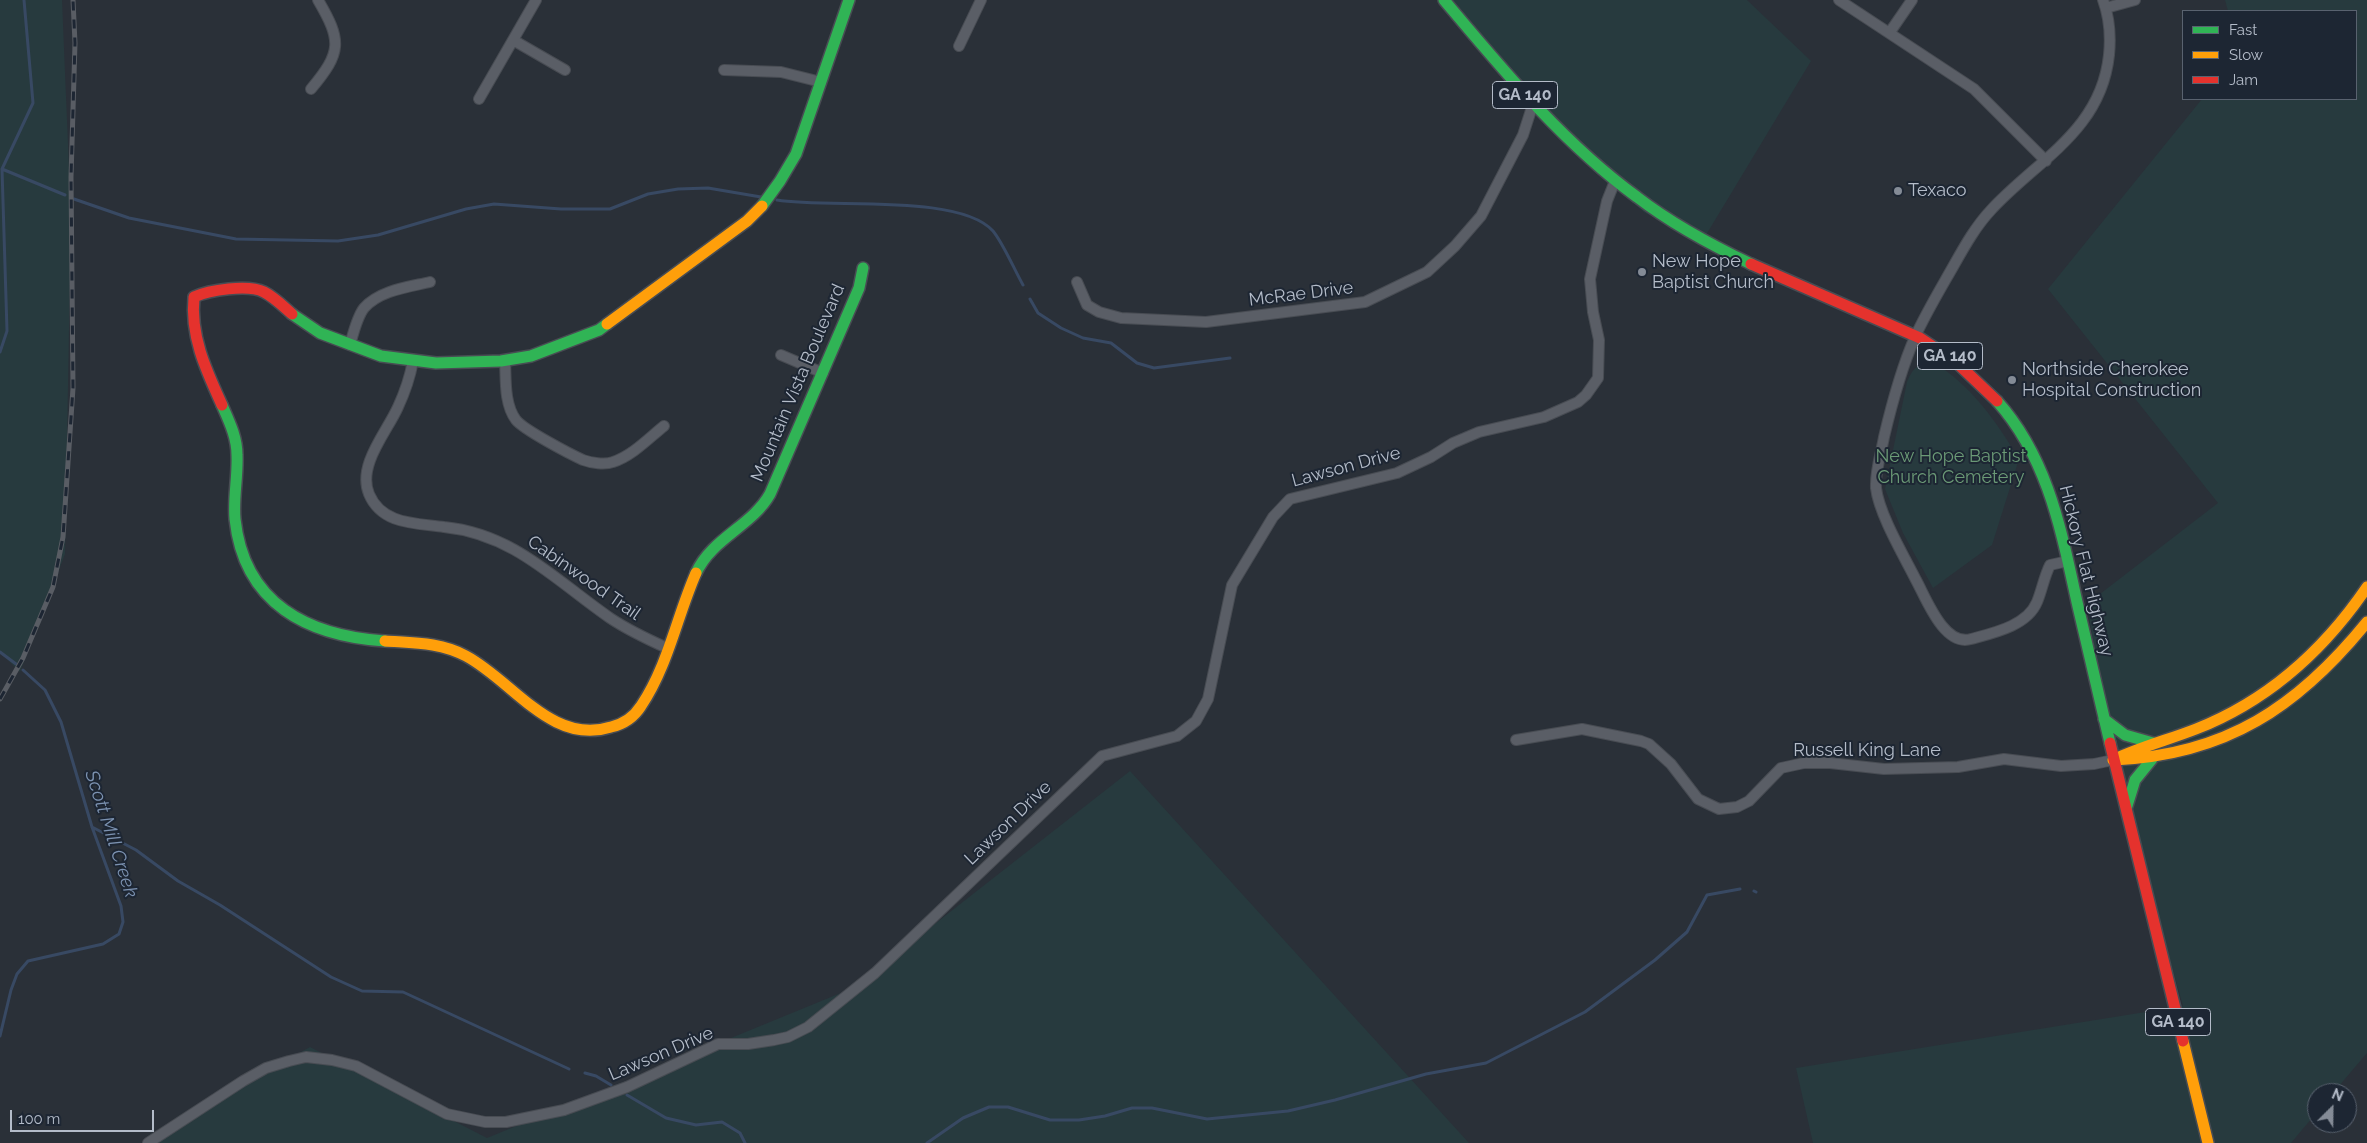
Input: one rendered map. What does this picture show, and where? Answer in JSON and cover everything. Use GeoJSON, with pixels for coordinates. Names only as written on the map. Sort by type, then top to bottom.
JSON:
{"type":"FeatureCollection","features":[{"type":"Feature","properties":{"kind":"street"},"geometry":{"type":"LineString","coordinates":[[311,89],[330,64],[335,45],[333,26],[318,0]]}},
{"type":"Feature","properties":{"kind":"street"},"geometry":{"type":"LineString","coordinates":[[479,99],[536,0]]}},
{"type":"Feature","properties":{"kind":"street","name":"Mountain Vista Boulevard"},"geometry":{"type":"LineString","coordinates":[[848,0],[796,154],[784,177],[766,203],[747,222],[599,330],[531,356],[472,364],[414,361],[381,356],[320,333],[300,321],[280,303],[262,291],[244,289],[206,291],[194,297],[191,309],[196,336],[218,398],[234,435],[239,458],[234,507],[236,532],[242,553],[253,577],[270,597],[314,629],[342,638],[427,644],[450,648],[491,673],[563,727],[585,732],[608,728],[630,718],[643,704],[699,566],[714,546],[767,500],[860,288],[863,268]]}},
{"type":"Feature","properties":{"kind":"street"},"geometry":{"type":"LineString","coordinates":[[959,46],[981,0]]}},
{"type":"Feature","properties":{"kind":"street","name":"Hickory Flat Highway"},"geometry":{"type":"LineString","coordinates":[[1444,0],[1533,104],[1562,134],[1615,181],[1648,206],[1708,242],[1915,337],[1950,357],[1969,372],[2013,421],[2040,467],[2059,522],[2126,811],[2208,1143]]}},
{"type":"Feature","properties":{"kind":"street"},"geometry":{"type":"LineString","coordinates":[[1839,0],[1974,89],[2046,161]]}},
{"type":"Feature","properties":{"kind":"street"},"geometry":{"type":"LineString","coordinates":[[1890,32],[1912,0]]}},
{"type":"Feature","properties":{"kind":"street"},"geometry":{"type":"LineString","coordinates":[[2068,562],[2050,565],[2037,602],[2022,620],[2005,628],[1967,640],[1957,639],[1945,630],[1937,620],[1878,502],[1876,487],[1878,466],[1896,391],[1915,337],[1969,239],[1991,210],[2046,161],[2084,122],[2100,90],[2107,69],[2110,45],[2110,19],[2104,4],[2135,0]]}},
{"type":"Feature","properties":{"kind":"street"},"geometry":{"type":"LineString","coordinates":[[513,40],[565,70]]}},
{"type":"Feature","properties":{"kind":"street"},"geometry":{"type":"LineString","coordinates":[[724,70],[781,72],[821,82]]}},
{"type":"Feature","properties":{"kind":"street","name":"McRae Drive"},"geometry":{"type":"LineString","coordinates":[[1077,282],[1087,305],[1099,312],[1121,318],[1206,322],[1365,302],[1428,272],[1455,246],[1481,216],[1523,135],[1533,104]]}},
{"type":"Feature","properties":{"kind":"street","name":"Lawson Drive"},"geometry":{"type":"LineString","coordinates":[[148,1143],[243,1081],[266,1068],[289,1060],[306,1058],[332,1060],[356,1066],[447,1114],[485,1122],[506,1122],[564,1110],[627,1087],[718,1044],[748,1044],[774,1040],[788,1037],[808,1027],[875,972],[1102,756],[1177,736],[1196,721],[1208,699],[1213,681],[1232,585],[1273,517],[1290,499],[1397,473],[1431,457],[1453,443],[1470,436],[1544,417],[1578,402],[1586,395],[1598,378],[1599,340],[1593,312],[1590,279],[1607,201],[1615,181]]}},
{"type":"Feature","properties":{"kind":"street"},"geometry":{"type":"LineString","coordinates":[[350,345],[364,309],[372,301],[388,292],[430,282]]}},
{"type":"Feature","properties":{"kind":"street"},"geometry":{"type":"LineString","coordinates":[[781,355],[823,373]]}},
{"type":"Feature","properties":{"kind":"street"},"geometry":{"type":"LineString","coordinates":[[505,360],[506,385],[510,406],[516,421],[584,460],[599,463],[613,462],[626,455],[664,426]]}},
{"type":"Feature","properties":{"kind":"street","name":"Cabinwood Trail"},"geometry":{"type":"LineString","coordinates":[[414,361],[409,380],[397,409],[370,461],[366,477],[368,494],[378,508],[391,518],[407,524],[446,527],[490,537],[525,554],[609,617],[636,634],[667,648]]}},
{"type":"Feature","properties":{"kind":"street"},"geometry":{"type":"LineString","coordinates":[[2114,760],[2132,750],[2216,720],[2286,676],[2333,633],[2367,587]]}},
{"type":"Feature","properties":{"kind":"street"},"geometry":{"type":"LineString","coordinates":[[2114,760],[2152,759],[2207,743],[2269,712],[2318,676],[2349,645],[2367,622]]}},
{"type":"Feature","properties":{"kind":"street"},"geometry":{"type":"LineString","coordinates":[[2104,719],[2125,735],[2153,743]]}},
{"type":"Feature","properties":{"kind":"street","name":"Russell King Lane"},"geometry":{"type":"LineString","coordinates":[[1516,740],[1582,729],[1641,741],[1649,744],[1671,764],[1698,799],[1719,809],[1737,807],[1749,801],[1781,768],[1804,763],[1830,763],[1884,769],[1958,767],[2004,759],[2060,766],[2094,764],[2114,760]]}},
{"type":"Feature","properties":{"kind":"street"},"geometry":{"type":"LineString","coordinates":[[2126,811],[2136,778],[2142,768],[2152,759]]}},
{"type":"Feature","properties":{"kind":"green space"},"geometry":{"type":"Polygon","coordinates":[[[0,0],[62,0],[71,217],[65,554],[20,672],[0,652],[0,0]]]}},
{"type":"Feature","properties":{"kind":"green space"},"geometry":{"type":"Polygon","coordinates":[[[1453,0],[1747,0],[1811,61],[1703,240],[1645,213],[1604,179],[1453,0]]]}},
{"type":"Feature","properties":{"kind":"green space"},"geometry":{"type":"Polygon","coordinates":[[[2225,0],[2367,0],[2367,1053],[2342,1083],[2307,1083],[2307,1124],[2291,1143],[1813,1143],[1796,1068],[2183,1006],[2113,760],[2087,604],[2218,503],[2048,289],[2201,100],[2357,100],[2357,10],[2228,10],[2225,0]]]}},
{"type":"Feature","properties":{"kind":"green space","name":"New Hope Baptist Church Cemetery"},"geometry":{"type":"Polygon","coordinates":[[[1933,362],[1960,382],[1982,405],[2019,459],[1992,545],[1933,588],[1903,533],[1885,489],[1907,382],[1911,373],[1917,367],[1933,362]]]}},
{"type":"Feature","properties":{"kind":"green space"},"geometry":{"type":"Polygon","coordinates":[[[1130,771],[1469,1143],[143,1143],[149,1135],[310,1047],[487,1138],[853,988],[1130,771]]]}},
{"type":"Feature","properties":{"kind":"waterway","name":"Scott Mill Creek"},"geometry":{"type":"LineString","coordinates":[[0,352],[7,331],[2,169],[33,103],[24,0]]}},
{"type":"Feature","properties":{"kind":"waterway"},"geometry":{"type":"LineString","coordinates":[[2,169],[65,195]]}},
{"type":"Feature","properties":{"kind":"waterway"},"geometry":{"type":"LineString","coordinates":[[74,199],[129,218],[236,239],[338,241],[378,235],[466,209],[494,204],[561,209],[610,209],[648,194],[678,189],[708,188],[761,197]]}},
{"type":"Feature","properties":{"kind":"waterway"},"geometry":{"type":"LineString","coordinates":[[777,200],[923,207],[952,211],[976,219],[997,236],[1023,285]]}},
{"type":"Feature","properties":{"kind":"waterway"},"geometry":{"type":"LineString","coordinates":[[1030,299],[1038,313],[1061,328],[1083,338],[1111,343],[1137,363],[1154,368],[1230,358]]}},
{"type":"Feature","properties":{"kind":"waterway","name":"Scott Mill Creek"},"geometry":{"type":"LineString","coordinates":[[0,652],[16,664]]}},
{"type":"Feature","properties":{"kind":"waterway","name":"Scott Mill Creek"},"geometry":{"type":"LineString","coordinates":[[0,1036],[11,990],[17,974],[28,961],[103,944],[119,934],[123,922],[121,906],[92,827],[61,722],[45,690],[23,670]]}},
{"type":"Feature","properties":{"kind":"waterway"},"geometry":{"type":"LineString","coordinates":[[92,827],[136,850],[178,881],[220,905],[331,977],[362,991],[403,992],[569,1069]]}},
{"type":"Feature","properties":{"kind":"waterway"},"geometry":{"type":"LineString","coordinates":[[927,1143],[963,1118],[989,1107],[1008,1107],[1050,1120],[1079,1120],[1105,1116],[1132,1108],[1152,1108],[1207,1119],[1288,1111],[1335,1100],[1426,1074],[1486,1063],[1585,1012],[1655,960],[1687,932],[1707,895],[1740,889]]}},
{"type":"Feature","properties":{"kind":"waterway"},"geometry":{"type":"LineString","coordinates":[[585,1073],[596,1076],[611,1085]]}},
{"type":"Feature","properties":{"kind":"waterway"},"geometry":{"type":"LineString","coordinates":[[627,1095],[666,1118],[696,1125],[722,1122],[740,1133],[745,1143]]}},
{"type":"Feature","properties":{"kind":"railway"},"geometry":{"type":"LineString","coordinates":[[0,699],[23,658],[53,587],[63,537],[73,388],[71,177],[75,43],[73,0]]}},
{"type":"Feature","properties":{"kind":"traffic: fast"},"geometry":{"type":"LineString","coordinates":[[762,206],[796,154],[849,0]]}},
{"type":"Feature","properties":{"kind":"traffic: fast"},"geometry":{"type":"LineString","coordinates":[[1444,0],[1535,104],[1610,176],[1650,207],[1678,225],[1751,264]]}},
{"type":"Feature","properties":{"kind":"traffic: fast"},"geometry":{"type":"LineString","coordinates":[[696,573],[712,550],[753,515],[770,494],[859,288],[863,268]]}},
{"type":"Feature","properties":{"kind":"traffic: fast"},"geometry":{"type":"LineString","coordinates":[[292,314],[320,333],[381,356],[436,363],[501,361],[531,356],[599,330],[607,324]]}},
{"type":"Feature","properties":{"kind":"traffic: fast"},"geometry":{"type":"LineString","coordinates":[[1997,401],[2029,446],[2050,496],[2065,548],[2110,743]]}},
{"type":"Feature","properties":{"kind":"traffic: fast"},"geometry":{"type":"LineString","coordinates":[[222,405],[236,442],[235,519],[241,548],[251,573],[266,594],[284,610],[306,623],[330,632],[357,638],[385,641]]}},
{"type":"Feature","properties":{"kind":"traffic: fast"},"geometry":{"type":"LineString","coordinates":[[2104,719],[2125,735],[2153,743]]}},
{"type":"Feature","properties":{"kind":"traffic: fast"},"geometry":{"type":"LineString","coordinates":[[2127,806],[2135,780],[2152,759]]}},
{"type":"Feature","properties":{"kind":"traffic: slow"},"geometry":{"type":"LineString","coordinates":[[607,324],[747,221],[762,206]]}},
{"type":"Feature","properties":{"kind":"traffic: slow"},"geometry":{"type":"LineString","coordinates":[[385,641],[426,644],[456,651],[483,667],[534,708],[552,719],[570,727],[590,730],[611,727],[632,717],[650,691],[665,658],[696,573]]}},
{"type":"Feature","properties":{"kind":"traffic: slow"},"geometry":{"type":"LineString","coordinates":[[2113,760],[2196,729],[2247,704],[2292,671],[2313,652],[2332,632],[2367,587]]}},
{"type":"Feature","properties":{"kind":"traffic: slow"},"geometry":{"type":"LineString","coordinates":[[2114,760],[2154,756],[2191,748],[2225,737],[2257,721],[2286,702],[2314,679],[2367,622]]}},
{"type":"Feature","properties":{"kind":"traffic: slow"},"geometry":{"type":"LineString","coordinates":[[2183,1041],[2208,1143]]}},
{"type":"Feature","properties":{"kind":"traffic: jam"},"geometry":{"type":"LineString","coordinates":[[1751,264],[1920,338],[1955,361],[1997,401]]}},
{"type":"Feature","properties":{"kind":"traffic: jam"},"geometry":{"type":"LineString","coordinates":[[222,405],[200,352],[194,325],[194,297],[209,292],[248,288],[271,296],[292,314]]}},
{"type":"Feature","properties":{"kind":"traffic: jam"},"geometry":{"type":"LineString","coordinates":[[2110,743],[2183,1041]]}},
{"type":"Feature","properties":{"kind":"place","name":"Texaco"},"geometry":{"type":"Point","coordinates":[1898,191]}},
{"type":"Feature","properties":{"kind":"place","name":"New Hope Baptist Church"},"geometry":{"type":"Point","coordinates":[1642,272]}},
{"type":"Feature","properties":{"kind":"place","name":"Northside Cherokee Hospital Construction"},"geometry":{"type":"Point","coordinates":[2012,380]}}]}
